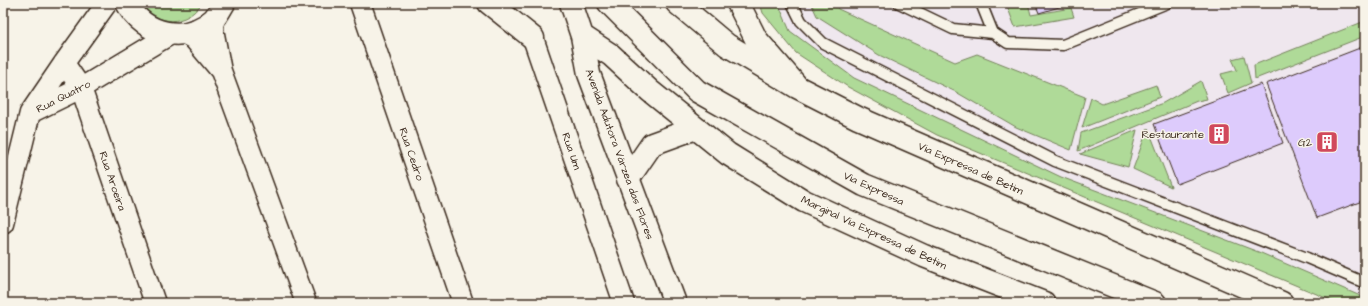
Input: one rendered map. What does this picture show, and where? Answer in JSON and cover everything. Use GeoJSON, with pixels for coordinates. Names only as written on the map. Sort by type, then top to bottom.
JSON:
{"type":"FeatureCollection","features":[{"type":"Feature","properties":{"kind":"main road"},"geometry":{"type":"LineString","coordinates":[[128,3],[132,12],[143,23],[156,30],[178,34],[201,28],[223,9]]}},
{"type":"Feature","properties":{"kind":"main road"},"geometry":{"type":"LineString","coordinates":[[489,3],[534,38]]}},
{"type":"Feature","properties":{"kind":"main road","name":"Rua Um"},"geometry":{"type":"LineString","coordinates":[[511,3],[534,38]]}},
{"type":"Feature","properties":{"kind":"main road","name":"Avenida Adutora Várzea das Flores"},"geometry":{"type":"LineString","coordinates":[[572,3],[582,36],[588,74],[674,303]]}},
{"type":"Feature","properties":{"kind":"main road","name":"Via Expressa"},"geometry":{"type":"LineString","coordinates":[[608,3],[697,91],[864,185],[1155,303]]}},
{"type":"Feature","properties":{"kind":"main road","name":"Via Expressa de Betim"},"geometry":{"type":"LineString","coordinates":[[677,3],[727,45],[797,86],[858,118],[1282,303]]}},
{"type":"Feature","properties":{"kind":"main road"},"geometry":{"type":"LineString","coordinates":[[738,3],[756,39],[797,86]]}},
{"type":"Feature","properties":{"kind":"main road","name":"Marginal Via Expressa de Betim"},"geometry":{"type":"LineString","coordinates":[[582,36],[610,55],[650,91],[728,154],[804,201],[924,256],[1044,303]]}},
{"type":"Feature","properties":{"kind":"main road"},"geometry":{"type":"LineString","coordinates":[[628,179],[652,144],[696,128]]}},
{"type":"Feature","properties":{"kind":"street","name":"Rua Quatro"},"geometry":{"type":"LineString","coordinates":[[30,113],[107,3]]}},
{"type":"Feature","properties":{"kind":"street","name":"Rua Cedro"},"geometry":{"type":"LineString","coordinates":[[360,4],[463,303]]}},
{"type":"Feature","properties":{"kind":"street"},"geometry":{"type":"LineString","coordinates":[[223,9],[214,29],[221,71],[306,303]]}},
{"type":"Feature","properties":{"kind":"street","name":"Rua Quatro"},"geometry":{"type":"LineString","coordinates":[[30,113],[81,88],[178,34]]}},
{"type":"Feature","properties":{"kind":"street"},"geometry":{"type":"LineString","coordinates":[[178,34],[194,39],[221,71]]}},
{"type":"Feature","properties":{"kind":"street","name":"Rua Um"},"geometry":{"type":"LineString","coordinates":[[534,38],[624,303]]}},
{"type":"Feature","properties":{"kind":"street","name":"Rua Aroeira"},"geometry":{"type":"LineString","coordinates":[[64,63],[81,88],[155,303]]}},
{"type":"Feature","properties":{"kind":"street"},"geometry":{"type":"LineString","coordinates":[[3,223],[30,113]]}},
{"type":"Feature","properties":{"kind":"lane"},"geometry":{"type":"LineString","coordinates":[[792,3],[801,21],[823,43],[1055,161],[1307,258],[1365,283]]}},
{"type":"Feature","properties":{"kind":"lane"},"geometry":{"type":"LineString","coordinates":[[900,3],[953,29],[993,33],[1008,43],[1063,45],[1167,3]]}},
{"type":"Feature","properties":{"kind":"lane"},"geometry":{"type":"LineString","coordinates":[[982,3],[993,33]]}},
{"type":"Feature","properties":{"kind":"shaded area"},"geometry":{"type":"Polygon","coordinates":[[[766,3],[1365,3],[1365,303],[1057,181],[841,77],[781,37],[766,3]]]}},
{"type":"Feature","properties":{"kind":"green space"},"geometry":{"type":"Polygon","coordinates":[[[141,3],[202,3],[188,16],[180,20],[172,21],[155,16],[141,3]]]}},
{"type":"Feature","properties":{"kind":"green space"},"geometry":{"type":"Polygon","coordinates":[[[760,3],[778,3],[790,31],[854,78],[1061,177],[1261,253],[1365,298],[1365,303],[1338,303],[937,135],[848,87],[796,53],[763,13],[760,3]]]}},
{"type":"Feature","properties":{"kind":"green space"},"geometry":{"type":"Polygon","coordinates":[[[811,3],[833,3],[838,9],[955,62],[977,54],[1085,97],[1071,150],[1016,127],[956,92],[879,55],[817,16],[811,3]]]}},
{"type":"Feature","properties":{"kind":"green space"},"geometry":{"type":"Polygon","coordinates":[[[1006,3],[1028,3],[1031,15],[1071,8],[1074,17],[1015,27],[1006,3]]]}},
{"type":"Feature","properties":{"kind":"green space"},"geometry":{"type":"Polygon","coordinates":[[[1365,21],[1365,36],[1255,79],[1254,65],[1365,21]]]}},
{"type":"Feature","properties":{"kind":"green space"},"geometry":{"type":"Polygon","coordinates":[[[1244,56],[1251,83],[1228,93],[1221,74],[1237,70],[1232,59],[1244,56]]]}},
{"type":"Feature","properties":{"kind":"green space"},"geometry":{"type":"Polygon","coordinates":[[[1201,81],[1207,99],[1197,101],[1078,151],[1081,133],[1163,103],[1201,81]]]}},
{"type":"Feature","properties":{"kind":"green space"},"geometry":{"type":"Polygon","coordinates":[[[1156,85],[1160,97],[1082,128],[1091,98],[1102,104],[1156,85]]]}},
{"type":"Feature","properties":{"kind":"green space"},"geometry":{"type":"Polygon","coordinates":[[[1148,128],[1171,187],[1133,169],[1148,128]]]}},
{"type":"Feature","properties":{"kind":"green space"},"geometry":{"type":"Polygon","coordinates":[[[1137,130],[1128,167],[1080,154],[1137,130]]]}},
{"type":"Feature","properties":{"kind":"building"},"geometry":{"type":"Polygon","coordinates":[[[1035,3],[1065,3],[1066,5],[1039,13],[1035,3]]]}},
{"type":"Feature","properties":{"kind":"building","name":"G2"},"geometry":{"type":"Polygon","coordinates":[[[1365,46],[1365,200],[1317,218],[1266,84],[1365,46]]]}},
{"type":"Feature","properties":{"kind":"building","name":"Restaurante"},"geometry":{"type":"Polygon","coordinates":[[[1261,84],[1283,143],[1177,184],[1154,124],[1261,84]]]}},
{"type":"Feature","properties":{"kind":"place","name":"Restaurante"},"geometry":{"type":"Point","coordinates":[1219,134]}},
{"type":"Feature","properties":{"kind":"place","name":"G2"},"geometry":{"type":"Point","coordinates":[1327,142]}}]}
